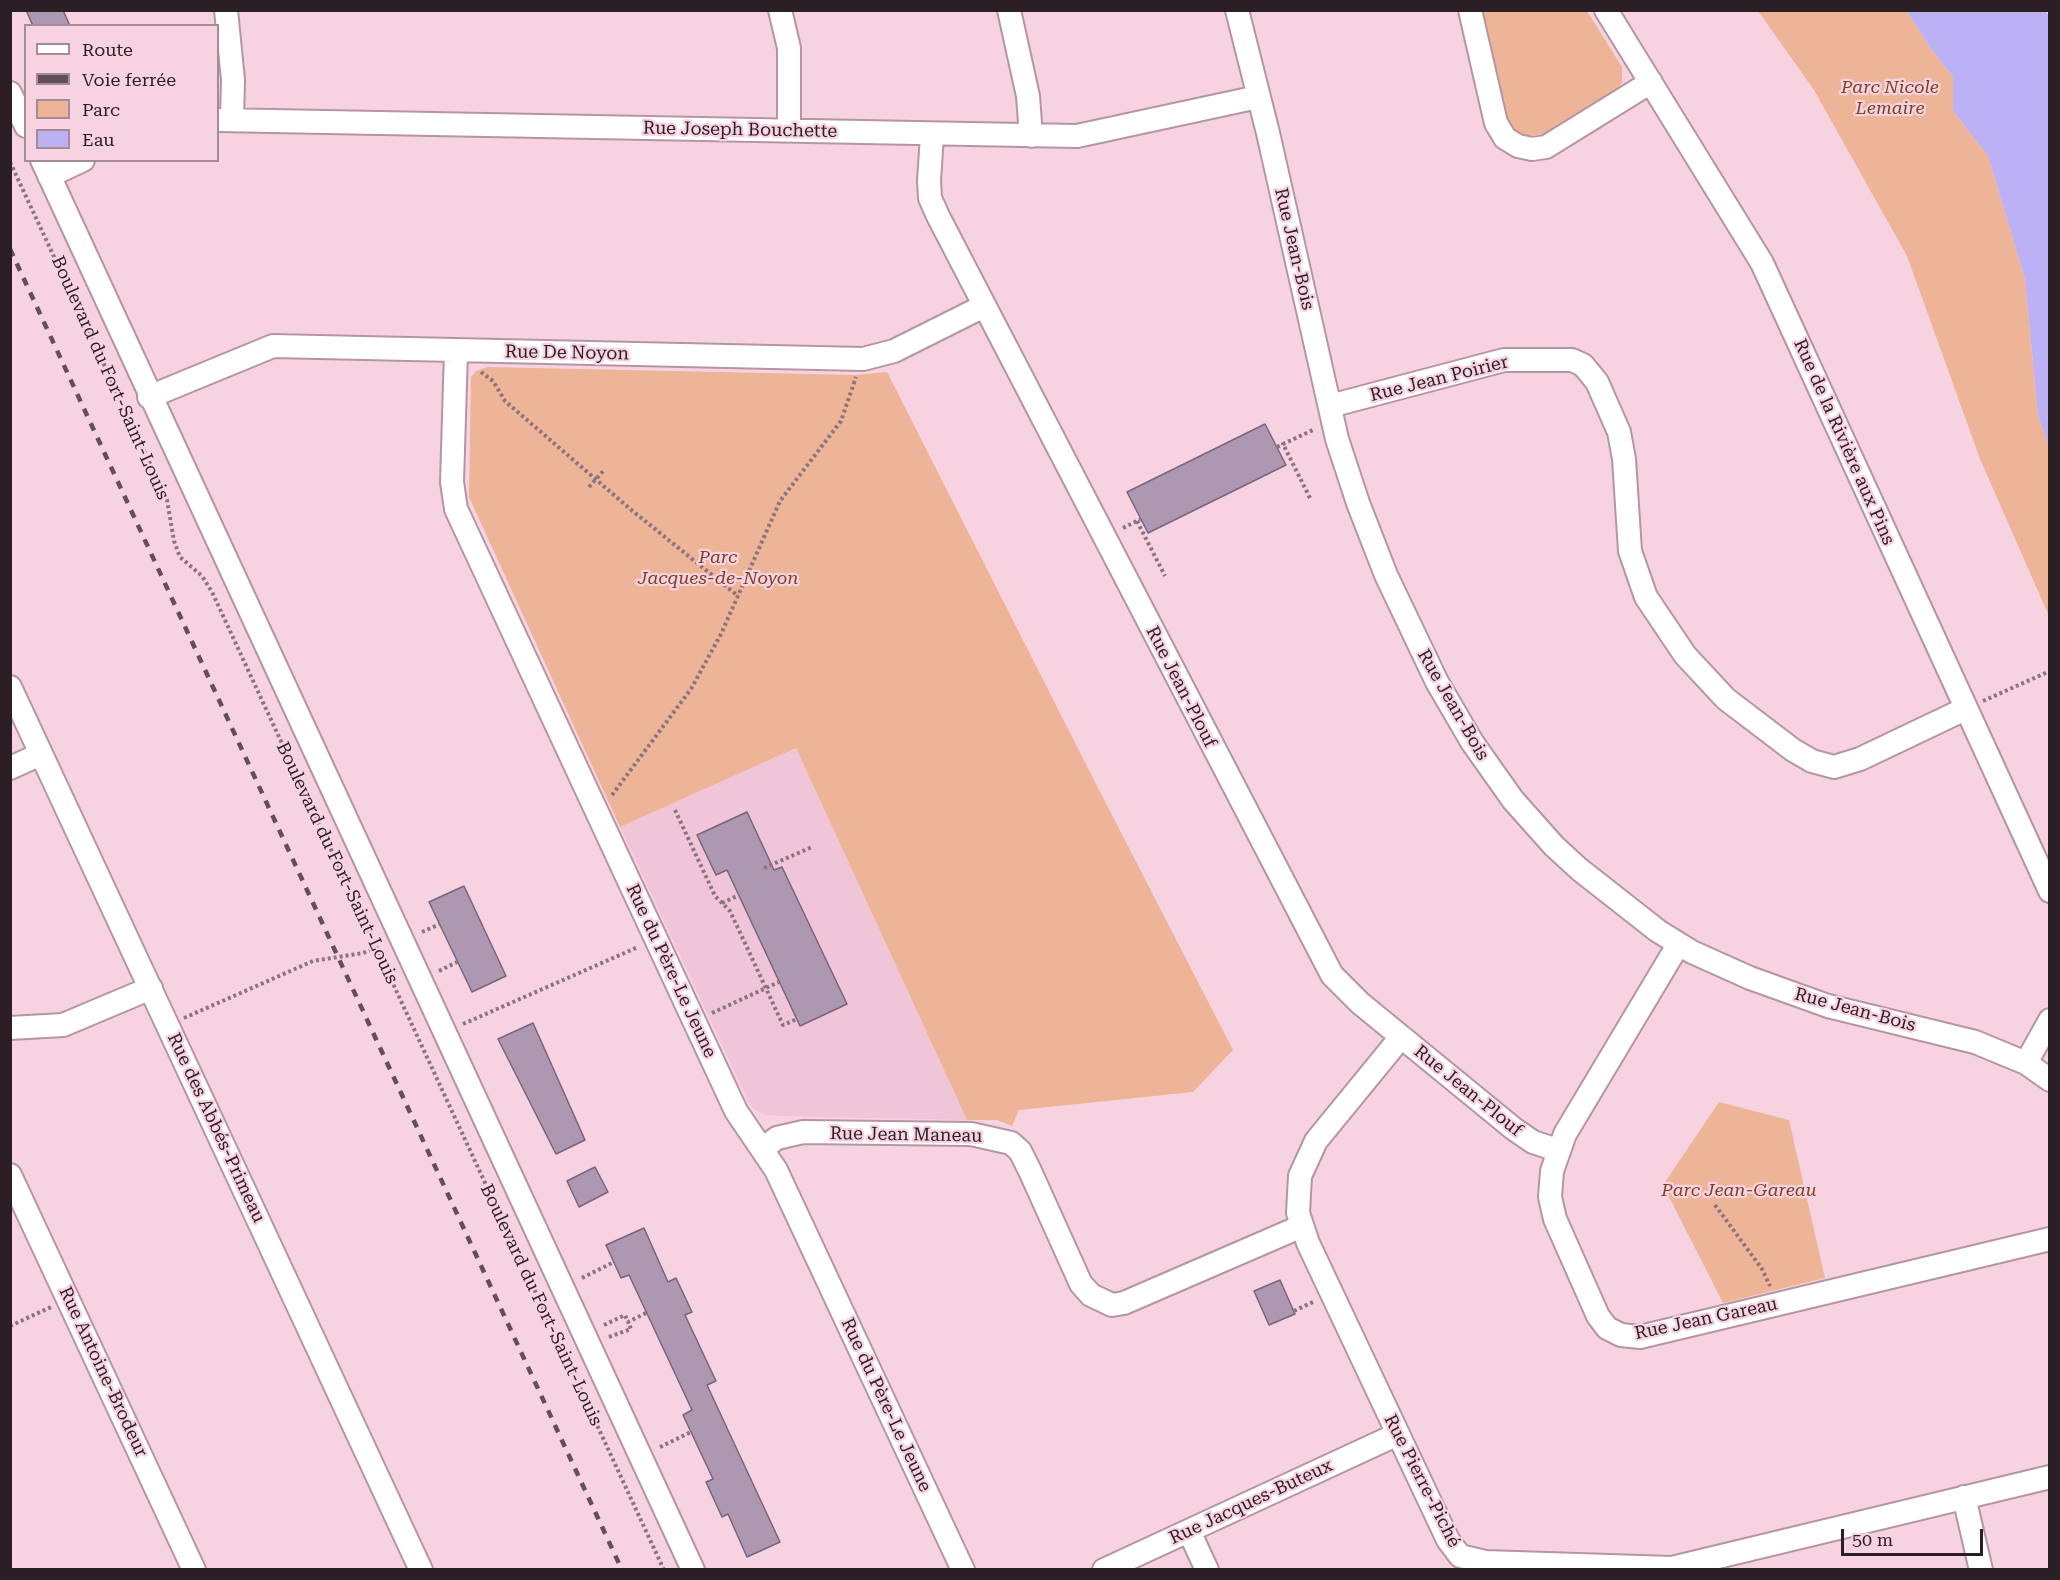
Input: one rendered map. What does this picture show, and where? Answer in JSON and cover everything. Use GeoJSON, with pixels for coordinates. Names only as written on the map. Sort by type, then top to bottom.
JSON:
{"type":"FeatureCollection","features":[{"type":"Feature","properties":{"kind":"street"},"geometry":{"type":"LineString","coordinates":[[225,120],[233,80],[226,10]]}},
{"type":"Feature","properties":{"kind":"street"},"geometry":{"type":"LineString","coordinates":[[780,10],[789,48],[789,130]]}},
{"type":"Feature","properties":{"kind":"street"},"geometry":{"type":"LineString","coordinates":[[1009,10],[1029,96],[1031,136]]}},
{"type":"Feature","properties":{"kind":"street","name":"Rue Jean-Bois"},"geometry":{"type":"LineString","coordinates":[[1237,10],[1268,133],[1326,416],[1382,567],[1418,645],[1472,742],[1513,800],[1554,846],[1593,880],[1678,945],[1750,978],[1809,1000],[1950,1034],[2026,1063],[2049,1080]]}},
{"type":"Feature","properties":{"kind":"street"},"geometry":{"type":"LineString","coordinates":[[1470,10],[1496,123],[1505,138],[1518,146],[1532,149],[1546,147],[1651,82]]}},
{"type":"Feature","properties":{"kind":"street","name":"Rue de la Rivière aux Pins"},"geometry":{"type":"LineString","coordinates":[[1606,10],[1762,263],[1971,706],[2049,891]]}},
{"type":"Feature","properties":{"kind":"street"},"geometry":{"type":"LineString","coordinates":[[10,93],[24,122]]}},
{"type":"Feature","properties":{"kind":"street","name":"Rue Joseph Bouchette"},"geometry":{"type":"LineString","coordinates":[[225,120],[789,130],[932,135],[1093,135],[1258,97]]}},
{"type":"Feature","properties":{"kind":"street","name":"Rue Jean-Plouf"},"geometry":{"type":"LineString","coordinates":[[932,135],[930,198],[1324,961],[1342,986],[1401,1037],[1519,1132],[1533,1142],[1557,1150]]}},
{"type":"Feature","properties":{"kind":"street"},"geometry":{"type":"LineString","coordinates":[[45,168],[74,162]]}},
{"type":"Feature","properties":{"kind":"street","name":"Boulevard du Fort-Saint-Louis"},"geometry":{"type":"LineString","coordinates":[[45,168],[693,1569]]}},
{"type":"Feature","properties":{"kind":"street","name":"Rue De Noyon"},"geometry":{"type":"LineString","coordinates":[[149,397],[273,346],[862,359],[894,351],[984,306]]}},
{"type":"Feature","properties":{"kind":"street","name":"Rue du Père-Le Jeune"},"geometry":{"type":"LineString","coordinates":[[456,351],[452,482],[456,509],[735,1111],[776,1170],[963,1569]]}},
{"type":"Feature","properties":{"kind":"street","name":"Rue Jean Poirier"},"geometry":{"type":"LineString","coordinates":[[1326,416],[1504,360],[1572,360],[1583,365],[1598,382],[1619,432],[1624,459],[1630,551],[1637,576],[1651,605],[1670,635],[1726,699],[1793,750],[1812,761],[1834,767],[1860,759],[1971,706]]}},
{"type":"Feature","properties":{"kind":"street","name":"Rue des Abbés-Primeau"},"geometry":{"type":"LineString","coordinates":[[10,687],[421,1569]]}},
{"type":"Feature","properties":{"kind":"street"},"geometry":{"type":"LineString","coordinates":[[10,768],[42,754]]}},
{"type":"Feature","properties":{"kind":"street","name":"Rue Jean Gareau"},"geometry":{"type":"LineString","coordinates":[[1678,945],[1557,1150],[1550,1186],[1555,1219],[1598,1317],[1614,1332],[1630,1337],[1640,1337],[2049,1239]]}},
{"type":"Feature","properties":{"kind":"street"},"geometry":{"type":"LineString","coordinates":[[10,1028],[63,1025],[151,988]]}},
{"type":"Feature","properties":{"kind":"street"},"geometry":{"type":"LineString","coordinates":[[2026,1063],[2049,1020]]}},
{"type":"Feature","properties":{"kind":"street","name":"Rue Pierre-Piché"},"geometry":{"type":"LineString","coordinates":[[1401,1037],[1324,1129],[1304,1164],[1297,1187],[1302,1226],[1448,1540],[1460,1556],[1472,1561],[1672,1568],[2049,1477]]}},
{"type":"Feature","properties":{"kind":"street","name":"Rue Jean Maneau"},"geometry":{"type":"LineString","coordinates":[[762,1149],[777,1138],[803,1132],[971,1134],[1011,1143],[1020,1151],[1081,1284],[1091,1295],[1112,1305],[1124,1303],[1302,1226]]}},
{"type":"Feature","properties":{"kind":"street","name":"Rue Antoine-Brodeur"},"geometry":{"type":"LineString","coordinates":[[10,1175],[194,1569]]}},
{"type":"Feature","properties":{"kind":"street","name":"Rue Jacques-Buteux"},"geometry":{"type":"LineString","coordinates":[[1104,1569],[1398,1434]]}},
{"type":"Feature","properties":{"kind":"street"},"geometry":{"type":"LineString","coordinates":[[1964,1497],[1981,1569]]}},
{"type":"Feature","properties":{"kind":"street"},"geometry":{"type":"LineString","coordinates":[[1189,1531],[1207,1569]]}},
{"type":"Feature","properties":{"kind":"path","name":"Boulevard du Fort-Saint-Louis"},"geometry":{"type":"LineString","coordinates":[[10,162],[167,500],[174,541],[180,557],[202,576],[212,592],[664,1569]]}},
{"type":"Feature","properties":{"kind":"path"},"geometry":{"type":"LineString","coordinates":[[475,368],[493,381],[505,401],[738,596]]}},
{"type":"Feature","properties":{"kind":"path"},"geometry":{"type":"LineString","coordinates":[[606,802],[691,689],[721,634],[780,501],[841,421],[858,371]]}},
{"type":"Feature","properties":{"kind":"path"},"geometry":{"type":"LineString","coordinates":[[1277,447],[1326,416]]}},
{"type":"Feature","properties":{"kind":"path"},"geometry":{"type":"LineString","coordinates":[[1283,444],[1310,498]]}},
{"type":"Feature","properties":{"kind":"path"},"geometry":{"type":"LineString","coordinates":[[589,487],[604,470]]}},
{"type":"Feature","properties":{"kind":"path"},"geometry":{"type":"LineString","coordinates":[[1115,532],[1139,520],[1165,576]]}},
{"type":"Feature","properties":{"kind":"path"},"geometry":{"type":"LineString","coordinates":[[1971,706],[2049,670]]}},
{"type":"Feature","properties":{"kind":"path"},"geometry":{"type":"LineString","coordinates":[[675,810],[715,896],[730,911],[783,1025],[797,1019]]}},
{"type":"Feature","properties":{"kind":"path"},"geometry":{"type":"LineString","coordinates":[[764,868],[812,847]]}},
{"type":"Feature","properties":{"kind":"path"},"geometry":{"type":"LineString","coordinates":[[722,903],[739,896]]}},
{"type":"Feature","properties":{"kind":"path"},"geometry":{"type":"LineString","coordinates":[[422,932],[440,924]]}},
{"type":"Feature","properties":{"kind":"path"},"geometry":{"type":"LineString","coordinates":[[463,1024],[643,945]]}},
{"type":"Feature","properties":{"kind":"path"},"geometry":{"type":"LineString","coordinates":[[181,1020],[313,961],[363,953],[376,948]]}},
{"type":"Feature","properties":{"kind":"path"},"geometry":{"type":"LineString","coordinates":[[439,971],[457,962]]}},
{"type":"Feature","properties":{"kind":"path"},"geometry":{"type":"LineString","coordinates":[[706,1016],[779,982]]}},
{"type":"Feature","properties":{"kind":"path"},"geometry":{"type":"LineString","coordinates":[[1715,1205],[1762,1269],[1773,1292]]}},
{"type":"Feature","properties":{"kind":"path"},"geometry":{"type":"LineString","coordinates":[[582,1278],[614,1262]]}},
{"type":"Feature","properties":{"kind":"path"},"geometry":{"type":"LineString","coordinates":[[1294,1311],[1322,1298]]}},
{"type":"Feature","properties":{"kind":"path"},"geometry":{"type":"LineString","coordinates":[[10,1326],[57,1304]]}},
{"type":"Feature","properties":{"kind":"path"},"geometry":{"type":"LineString","coordinates":[[628,1322],[648,1312]]}},
{"type":"Feature","properties":{"kind":"path"},"geometry":{"type":"LineString","coordinates":[[604,1325],[625,1316],[631,1329],[609,1337]]}},
{"type":"Feature","properties":{"kind":"path"},"geometry":{"type":"LineString","coordinates":[[660,1447],[691,1432]]}},
{"type":"Feature","properties":{"kind":"shaded area"},"geometry":{"type":"Polygon","coordinates":[[[796,748],[967,1120],[780,1116],[765,1115],[755,1110],[749,1103],[620,827],[796,748]]]}},
{"type":"Feature","properties":{"kind":"green space"},"geometry":{"type":"Polygon","coordinates":[[[1482,11],[1587,11],[1622,67],[1622,83],[1613,93],[1545,134],[1524,136],[1513,130],[1507,120],[1482,11]]]}},
{"type":"Feature","properties":{"kind":"green space","name":"Parc Nicole Lemaire"},"geometry":{"type":"Polygon","coordinates":[[[1758,11],[1907,11],[1931,49],[1953,77],[1953,111],[1988,156],[2025,279],[2038,416],[2049,446],[2049,616],[1980,459],[1907,256],[1814,90],[1758,11]]]}},
{"type":"Feature","properties":{"kind":"green space","name":"Parc Jacques-de-Noyon"},"geometry":{"type":"Polygon","coordinates":[[[487,367],[856,375],[887,372],[1233,1050],[1193,1092],[1019,1110],[1012,1126],[997,1120],[967,1120],[796,748],[620,827],[469,497],[471,377],[476,371],[487,367]]]}},
{"type":"Feature","properties":{"kind":"green space","name":"Parc Jean-Gareau"},"geometry":{"type":"Polygon","coordinates":[[[1719,1102],[1789,1120],[1825,1278],[1723,1303],[1663,1185],[1719,1102]]]}},
{"type":"Feature","properties":{"kind":"water"},"geometry":{"type":"Polygon","coordinates":[[[2044,10],[2050,17],[2049,446],[2038,416],[2025,279],[1988,156],[1953,111],[1953,77],[1931,49],[1907,11],[2044,10]]]}},
{"type":"Feature","properties":{"kind":"building"},"geometry":{"type":"Polygon","coordinates":[[[26,10],[63,10],[69,24],[32,24],[26,10]]]}},
{"type":"Feature","properties":{"kind":"building"},"geometry":{"type":"Polygon","coordinates":[[[1265,424],[1286,465],[1148,533],[1127,492],[1265,424]]]}},
{"type":"Feature","properties":{"kind":"building"},"geometry":{"type":"Polygon","coordinates":[[[747,812],[774,870],[782,867],[847,1004],[800,1026],[727,870],[716,875],[697,835],[747,812]]]}},
{"type":"Feature","properties":{"kind":"building"},"geometry":{"type":"Polygon","coordinates":[[[464,886],[506,976],[472,992],[429,902],[464,886]]]}},
{"type":"Feature","properties":{"kind":"building"},"geometry":{"type":"Polygon","coordinates":[[[533,1023],[585,1140],[556,1154],[498,1039],[533,1023]]]}},
{"type":"Feature","properties":{"kind":"building"},"geometry":{"type":"Polygon","coordinates":[[[595,1167],[608,1192],[579,1207],[567,1181],[595,1167]]]}},
{"type":"Feature","properties":{"kind":"building"},"geometry":{"type":"Polygon","coordinates":[[[644,1228],[668,1282],[676,1278],[692,1312],[685,1315],[716,1381],[707,1385],[780,1542],[747,1557],[728,1514],[722,1517],[706,1482],[713,1479],[683,1415],[692,1410],[629,1275],[621,1278],[606,1245],[644,1228]]]}},
{"type":"Feature","properties":{"kind":"building"},"geometry":{"type":"Polygon","coordinates":[[[1280,1280],[1295,1314],[1269,1325],[1254,1291],[1280,1280]]]}},
{"type":"Feature","properties":{"kind":"railway"},"geometry":{"type":"LineString","coordinates":[[10,249],[622,1570]]}}]}
